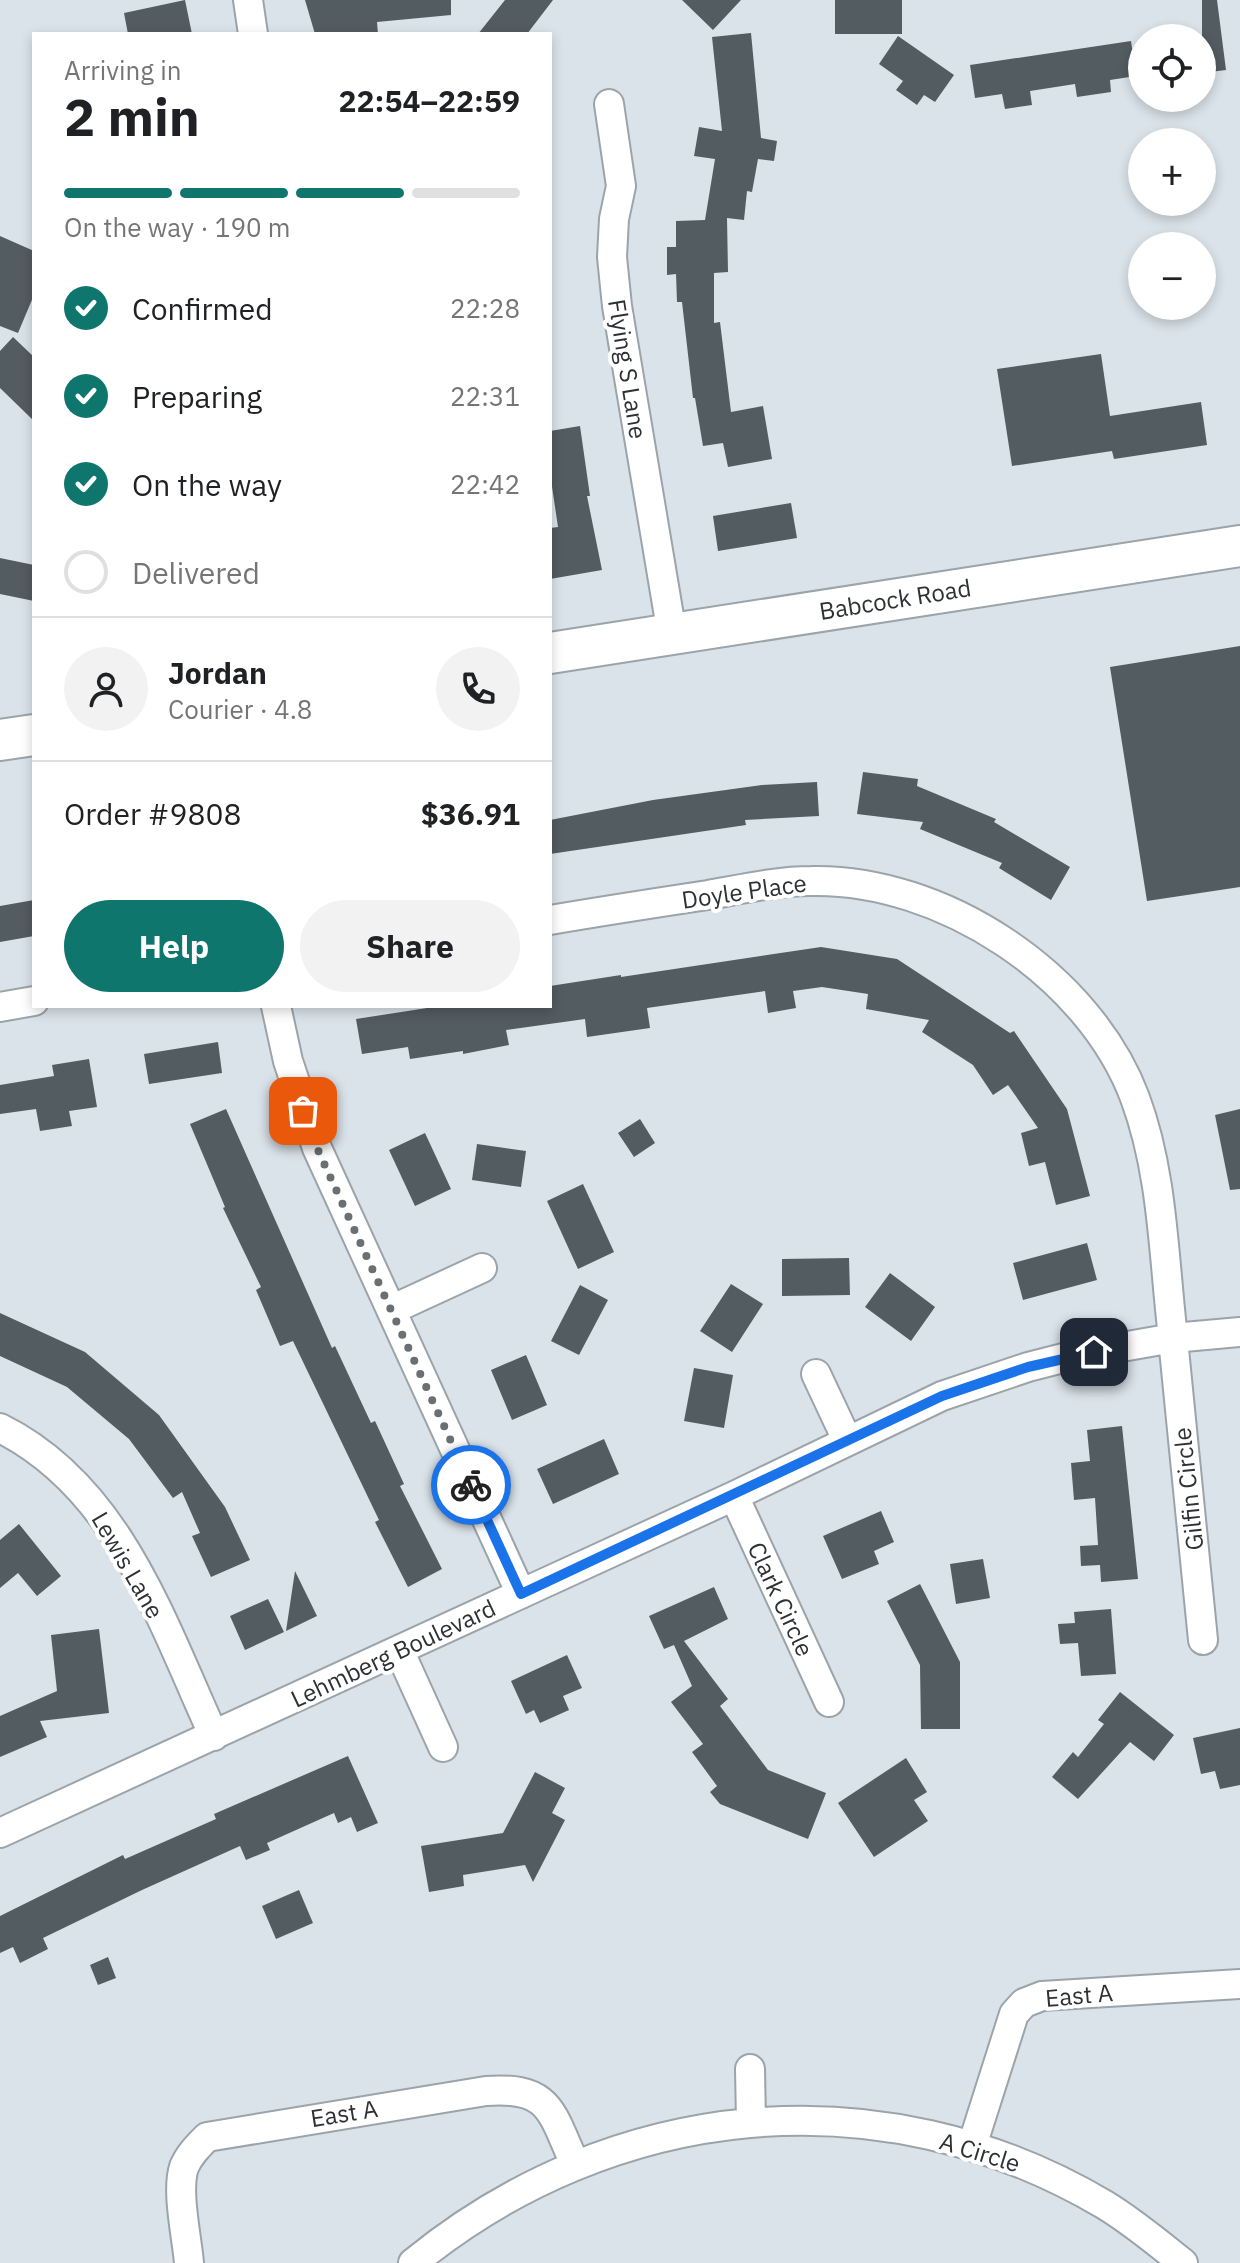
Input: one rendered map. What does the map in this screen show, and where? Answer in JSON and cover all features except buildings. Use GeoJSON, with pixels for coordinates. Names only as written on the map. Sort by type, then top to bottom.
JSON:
{"type":"FeatureCollection","features":[{"type":"Feature","properties":{"kind":"street"},"geometry":{"type":"LineString","coordinates":[[248,0],[253,32]]}},
{"type":"Feature","properties":{"kind":"street","name":"Flying S Lane"},"geometry":{"type":"LineString","coordinates":[[609,104],[621,186],[614,219],[612,257],[617,306],[672,634]]}},
{"type":"Feature","properties":{"kind":"street","name":"Babcock Road"},"geometry":{"type":"LineString","coordinates":[[552,653],[1240,546]]}},
{"type":"Feature","properties":{"kind":"street"},"geometry":{"type":"LineString","coordinates":[[0,740],[32,735]]}},
{"type":"Feature","properties":{"kind":"street","name":"Doyle Place"},"geometry":{"type":"LineString","coordinates":[[552,920],[813,880],[871,886],[923,900],[1010,944],[1049,976],[1085,1013],[1114,1056],[1134,1095],[1157,1181],[1173,1338]]}},
{"type":"Feature","properties":{"kind":"street"},"geometry":{"type":"LineString","coordinates":[[0,1007],[32,1001]]}},
{"type":"Feature","properties":{"kind":"street"},"geometry":{"type":"LineString","coordinates":[[276,1008],[288,1061],[312,1136],[521,1594]]}},
{"type":"Feature","properties":{"kind":"street"},"geometry":{"type":"LineString","coordinates":[[391,1310],[482,1268]]}},
{"type":"Feature","properties":{"kind":"street","name":"Lehmberg Boulevard"},"geometry":{"type":"LineString","coordinates":[[0,1833],[734,1496],[942,1396],[1028,1367],[1116,1347],[1240,1332]]}},
{"type":"Feature","properties":{"kind":"street","name":"Gilfin Circle"},"geometry":{"type":"LineString","coordinates":[[1173,1338],[1203,1640]]}},
{"type":"Feature","properties":{"kind":"street"},"geometry":{"type":"LineString","coordinates":[[816,1374],[847,1440]]}},
{"type":"Feature","properties":{"kind":"street","name":"Lewis Lane"},"geometry":{"type":"LineString","coordinates":[[0,1428],[53,1462],[86,1494],[117,1534],[141,1577],[214,1736]]}},
{"type":"Feature","properties":{"kind":"street","name":"Clark Circle"},"geometry":{"type":"LineString","coordinates":[[734,1496],[829,1702]]}},
{"type":"Feature","properties":{"kind":"street"},"geometry":{"type":"LineString","coordinates":[[399,1650],[443,1747]]}},
{"type":"Feature","properties":{"kind":"street","name":"East A"},"geometry":{"type":"LineString","coordinates":[[972,2146],[1014,2014],[1024,2003],[1042,1996],[1240,1984]]}},
{"type":"Feature","properties":{"kind":"street"},"geometry":{"type":"LineString","coordinates":[[750,2069],[751,2122]]}},
{"type":"Feature","properties":{"kind":"street","name":"East A"},"geometry":{"type":"LineString","coordinates":[[189,2263],[182,2194],[183,2169],[194,2150],[207,2137],[509,2089],[529,2093],[547,2105],[575,2164]]}},
{"type":"Feature","properties":{"kind":"street","name":"A Circle"},"geometry":{"type":"LineString","coordinates":[[413,2263],[469,2221],[575,2164],[671,2135],[751,2122],[863,2124],[972,2146],[1031,2168],[1105,2205],[1183,2263]]}},
{"type":"Feature","properties":{"kind":"way so far"},"geometry":{"type":"LineString","coordinates":[[303,1111],[471,1485]]}},
{"type":"Feature","properties":{"kind":"route"},"geometry":{"type":"LineString","coordinates":[[471,1485],[521,1594],[942,1396],[1028,1367],[1094,1352]]}}]}
